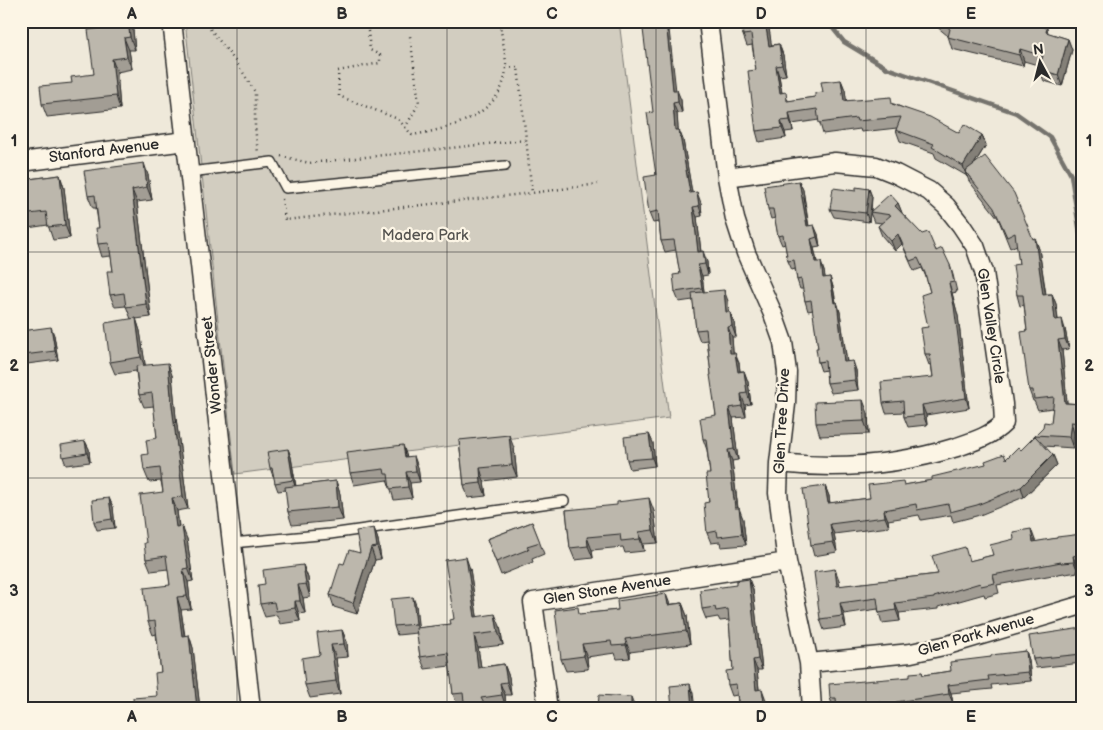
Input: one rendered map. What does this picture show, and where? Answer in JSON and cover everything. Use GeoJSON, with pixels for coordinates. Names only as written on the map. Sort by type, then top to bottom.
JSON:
{"type":"FeatureCollection","features":[{"type":"Feature","properties":{"kind":"street","name":"Wonder Street"},"geometry":{"type":"LineString","coordinates":[[172,21],[251,709]]}},
{"type":"Feature","properties":{"kind":"street","name":"Glen Tree Drive"},"geometry":{"type":"LineString","coordinates":[[708,21],[735,219],[746,253],[773,314],[783,342],[787,372],[786,404],[779,463],[778,493],[786,562],[809,663],[812,709]]}},
{"type":"Feature","properties":{"kind":"street","name":"Stanford Avenue"},"geometry":{"type":"LineString","coordinates":[[21,162],[186,141]]}},
{"type":"Feature","properties":{"kind":"street","name":"Glen Valley Circle"},"geometry":{"type":"LineString","coordinates":[[728,177],[835,162],[876,166],[896,174],[929,192],[946,206],[975,246],[984,272],[1003,404],[1004,423],[994,433],[926,456],[886,463],[818,467],[779,463]]}},
{"type":"Feature","properties":{"kind":"street","name":"Glen Stone Avenue"},"geometry":{"type":"LineString","coordinates":[[548,709],[533,602],[786,562]]}},
{"type":"Feature","properties":{"kind":"street","name":"Glen Park Avenue"},"geometry":{"type":"LineString","coordinates":[[809,663],[912,653],[948,645],[1082,605]]}},
{"type":"Feature","properties":{"kind":"lane"},"geometry":{"type":"LineString","coordinates":[[190,172],[272,162],[286,188],[505,166]]}},
{"type":"Feature","properties":{"kind":"lane"},"geometry":{"type":"LineString","coordinates":[[232,544],[330,534],[564,501]]}},
{"type":"Feature","properties":{"kind":"path"},"geometry":{"type":"LineString","coordinates":[[204,21],[239,66],[255,92],[255,127],[258,155],[265,156]]}},
{"type":"Feature","properties":{"kind":"path"},"geometry":{"type":"LineString","coordinates":[[368,31],[370,50],[380,55],[380,63],[338,71],[339,96],[398,119],[412,135],[438,131],[460,124],[488,107],[501,89],[506,68],[500,26],[502,21]]}},
{"type":"Feature","properties":{"kind":"path"},"geometry":{"type":"LineString","coordinates":[[405,128],[419,103],[410,36]]}},
{"type":"Feature","properties":{"kind":"path"},"geometry":{"type":"LineString","coordinates":[[506,68],[518,67],[532,193]]}},
{"type":"Feature","properties":{"kind":"path"},"geometry":{"type":"LineString","coordinates":[[279,156],[309,163],[525,140]]}},
{"type":"Feature","properties":{"kind":"path"},"geometry":{"type":"LineString","coordinates":[[282,198],[285,220],[598,184]]}},
{"type":"Feature","properties":{"kind":"green space","name":"Madera Park"},"geometry":{"type":"Polygon","coordinates":[[[185,21],[619,21],[669,418],[235,474],[185,21]]]}},
{"type":"Feature","properties":{"kind":"building"},"geometry":{"type":"Polygon","coordinates":[[[109,21],[128,21],[130,37],[124,38],[127,57],[112,59],[116,96],[42,104],[40,86],[72,83],[71,77],[94,74],[88,30],[110,27],[109,21]]]}},
{"type":"Feature","properties":{"kind":"building"},"geometry":{"type":"Polygon","coordinates":[[[642,21],[666,21],[673,90],[677,90],[678,102],[673,103],[675,130],[679,130],[690,193],[697,192],[699,206],[693,207],[698,252],[703,251],[705,264],[698,265],[702,288],[675,292],[673,275],[680,274],[674,240],[661,241],[658,211],[649,213],[644,177],[656,175],[647,113],[653,112],[642,21]]]}},
{"type":"Feature","properties":{"kind":"building"},"geometry":{"type":"Polygon","coordinates":[[[741,21],[765,21],[769,46],[779,44],[782,65],[776,66],[780,93],[786,92],[787,101],[815,97],[815,93],[823,92],[821,82],[841,80],[844,101],[891,97],[892,104],[930,117],[959,133],[964,124],[982,135],[963,166],[932,147],[934,144],[896,130],[901,117],[857,121],[856,118],[819,123],[817,109],[789,113],[790,120],[781,121],[782,128],[756,131],[748,71],[756,70],[751,34],[743,35],[741,21]]]}},
{"type":"Feature","properties":{"kind":"building"},"geometry":{"type":"Polygon","coordinates":[[[940,21],[1024,21],[1047,28],[1046,32],[1068,39],[1058,75],[1039,69],[1043,56],[1020,49],[1019,55],[948,37],[950,29],[940,21]]]}},
{"type":"Feature","properties":{"kind":"building"},"geometry":{"type":"Polygon","coordinates":[[[985,156],[1014,193],[1033,239],[1035,238],[1043,295],[1052,294],[1055,320],[1062,319],[1065,339],[1058,340],[1065,403],[1082,404],[1081,423],[1071,422],[1069,437],[1035,435],[1043,427],[1044,422],[1051,423],[1054,397],[1034,399],[1033,390],[1029,390],[1021,332],[1027,331],[1023,295],[1017,295],[1013,265],[1019,264],[1015,233],[1007,237],[994,208],[965,171],[985,156]]]}},
{"type":"Feature","properties":{"kind":"building"},"geometry":{"type":"Polygon","coordinates":[[[144,163],[147,187],[132,190],[146,304],[126,307],[124,293],[110,295],[107,271],[113,271],[109,243],[98,244],[96,228],[99,228],[95,195],[88,196],[84,171],[144,163]]]}},
{"type":"Feature","properties":{"kind":"building"},"geometry":{"type":"Polygon","coordinates":[[[60,175],[65,225],[48,227],[46,212],[21,215],[21,180],[60,175]]]}},
{"type":"Feature","properties":{"kind":"building"},"geometry":{"type":"Polygon","coordinates":[[[799,181],[807,226],[814,225],[817,237],[811,239],[815,262],[821,262],[823,278],[830,277],[834,303],[837,302],[844,362],[853,361],[855,380],[827,383],[825,361],[818,362],[816,348],[818,348],[811,300],[805,301],[801,279],[797,280],[794,260],[788,261],[783,235],[778,236],[773,209],[768,209],[764,186],[799,181]]]}},
{"type":"Feature","properties":{"kind":"building"},"geometry":{"type":"Polygon","coordinates":[[[856,187],[869,189],[866,213],[830,209],[833,188],[856,191],[856,187]]]}},
{"type":"Feature","properties":{"kind":"building"},"geometry":{"type":"Polygon","coordinates":[[[890,194],[898,203],[895,206],[922,234],[928,232],[936,251],[942,248],[950,265],[954,282],[949,283],[954,306],[966,398],[922,405],[923,415],[904,417],[903,401],[883,403],[881,382],[933,377],[930,354],[925,354],[921,328],[928,327],[921,295],[930,292],[925,273],[918,258],[910,261],[898,234],[891,241],[878,226],[891,215],[870,212],[890,194]]]}},
{"type":"Feature","properties":{"kind":"building"},"geometry":{"type":"Polygon","coordinates":[[[724,290],[726,312],[730,312],[732,326],[728,327],[730,353],[735,353],[738,372],[744,371],[747,393],[741,394],[742,406],[729,408],[734,449],[728,450],[735,508],[739,508],[742,534],[718,537],[717,531],[707,533],[704,503],[709,502],[706,474],[710,474],[706,439],[703,439],[700,418],[716,415],[706,329],[696,330],[692,293],[724,290]]]}},
{"type":"Feature","properties":{"kind":"building"},"geometry":{"type":"Polygon","coordinates":[[[136,318],[141,357],[110,362],[105,323],[136,318]]]}},
{"type":"Feature","properties":{"kind":"building"},"geometry":{"type":"Polygon","coordinates":[[[51,327],[55,351],[24,355],[21,331],[51,327]]]}},
{"type":"Feature","properties":{"kind":"building"},"geometry":{"type":"Polygon","coordinates":[[[168,363],[183,497],[172,498],[176,527],[182,526],[188,568],[183,569],[187,596],[177,597],[182,636],[189,635],[197,708],[134,709],[133,698],[157,696],[155,673],[161,672],[155,621],[148,622],[144,588],[170,585],[166,556],[146,559],[140,495],[163,492],[160,468],[144,470],[142,455],[148,454],[146,440],[157,438],[152,393],[139,395],[136,366],[168,363]]]}},
{"type":"Feature","properties":{"kind":"building"},"geometry":{"type":"Polygon","coordinates":[[[863,400],[864,421],[816,423],[815,402],[863,400]]]}},
{"type":"Feature","properties":{"kind":"building"},"geometry":{"type":"Polygon","coordinates":[[[649,434],[652,458],[627,460],[624,437],[649,434]]]}},
{"type":"Feature","properties":{"kind":"building"},"geometry":{"type":"Polygon","coordinates":[[[509,435],[512,465],[480,468],[481,483],[464,485],[459,440],[509,435]]]}},
{"type":"Feature","properties":{"kind":"building"},"geometry":{"type":"Polygon","coordinates":[[[1035,436],[1053,455],[1021,487],[977,505],[950,512],[948,504],[917,510],[916,504],[884,510],[885,517],[830,524],[833,542],[811,545],[803,489],[825,486],[828,503],[870,498],[868,485],[903,481],[904,485],[932,480],[932,477],[986,464],[985,461],[1004,454],[1006,459],[1018,447],[1021,450],[1035,436]]]}},
{"type":"Feature","properties":{"kind":"building"},"geometry":{"type":"Polygon","coordinates":[[[85,441],[87,453],[63,457],[61,445],[85,441]]]}},
{"type":"Feature","properties":{"kind":"building"},"geometry":{"type":"Polygon","coordinates":[[[403,445],[405,457],[414,456],[416,471],[406,472],[408,487],[390,489],[388,474],[385,474],[384,469],[350,473],[347,452],[403,445]]]}},
{"type":"Feature","properties":{"kind":"building"},"geometry":{"type":"Polygon","coordinates":[[[288,449],[293,480],[275,483],[267,452],[288,449]]]}},
{"type":"Feature","properties":{"kind":"building"},"geometry":{"type":"Polygon","coordinates":[[[336,481],[338,507],[288,512],[285,487],[336,481]]]}},
{"type":"Feature","properties":{"kind":"building"},"geometry":{"type":"Polygon","coordinates":[[[109,498],[112,519],[94,522],[92,500],[109,498]]]}},
{"type":"Feature","properties":{"kind":"building"},"geometry":{"type":"Polygon","coordinates":[[[649,498],[653,530],[639,532],[640,539],[621,541],[620,534],[587,537],[588,546],[570,548],[566,510],[617,505],[617,502],[649,498]]]}},
{"type":"Feature","properties":{"kind":"building"},"geometry":{"type":"Polygon","coordinates":[[[532,522],[540,542],[527,546],[529,549],[496,562],[487,539],[532,522]]]}},
{"type":"Feature","properties":{"kind":"building"},"geometry":{"type":"Polygon","coordinates":[[[374,528],[377,547],[371,548],[353,603],[330,595],[340,563],[344,564],[349,550],[360,553],[356,531],[374,528]]]}},
{"type":"Feature","properties":{"kind":"building"},"geometry":{"type":"Polygon","coordinates":[[[1031,529],[1033,542],[1082,534],[1082,554],[1073,556],[1074,562],[1061,562],[993,575],[995,583],[981,586],[980,583],[934,598],[895,603],[896,610],[879,613],[877,598],[840,603],[842,616],[820,619],[814,572],[835,569],[837,586],[938,574],[932,556],[965,547],[969,561],[993,555],[990,545],[1014,539],[1013,532],[1031,529]]]}},
{"type":"Feature","properties":{"kind":"building"},"geometry":{"type":"Polygon","coordinates":[[[466,557],[475,617],[495,614],[498,632],[474,635],[478,668],[504,664],[507,682],[500,683],[502,695],[481,698],[487,709],[465,709],[463,693],[453,694],[448,653],[420,657],[416,628],[451,624],[450,620],[454,619],[445,560],[466,557]]]}},
{"type":"Feature","properties":{"kind":"building"},"geometry":{"type":"Polygon","coordinates":[[[303,565],[306,584],[298,585],[300,601],[295,601],[295,608],[276,611],[274,602],[260,604],[258,585],[265,584],[263,570],[303,565]]]}},
{"type":"Feature","properties":{"kind":"building"},"geometry":{"type":"Polygon","coordinates":[[[749,579],[758,659],[753,660],[756,690],[762,689],[763,709],[739,709],[736,684],[728,685],[726,671],[733,670],[728,609],[716,611],[715,607],[702,609],[700,590],[736,585],[736,581],[749,579]]]}},
{"type":"Feature","properties":{"kind":"building"},"geometry":{"type":"Polygon","coordinates":[[[666,594],[668,605],[682,603],[686,631],[625,639],[626,645],[612,646],[611,641],[582,644],[584,656],[561,659],[555,610],[578,607],[579,614],[618,610],[617,601],[666,594]]]}},
{"type":"Feature","properties":{"kind":"building"},"geometry":{"type":"Polygon","coordinates":[[[413,597],[416,624],[394,626],[391,599],[413,597]]]}},
{"type":"Feature","properties":{"kind":"building"},"geometry":{"type":"Polygon","coordinates":[[[1082,628],[1082,654],[1033,659],[1029,636],[1082,628]]]}},
{"type":"Feature","properties":{"kind":"building"},"geometry":{"type":"Polygon","coordinates":[[[342,630],[344,644],[331,645],[336,681],[305,685],[302,658],[320,655],[317,633],[342,630]]]}},
{"type":"Feature","properties":{"kind":"building"},"geometry":{"type":"Polygon","coordinates":[[[1026,651],[1028,672],[988,676],[989,680],[948,685],[949,694],[896,702],[896,709],[880,709],[880,702],[856,704],[856,709],[837,709],[836,698],[830,698],[829,684],[910,677],[910,673],[922,672],[923,675],[951,671],[950,662],[1026,651]]]}},
{"type":"Feature","properties":{"kind":"building"},"geometry":{"type":"Polygon","coordinates":[[[690,684],[692,709],[672,709],[670,686],[690,684]]]}},
{"type":"Feature","properties":{"kind":"building"},"geometry":{"type":"Polygon","coordinates":[[[599,695],[631,697],[631,707],[640,707],[640,709],[590,709],[598,708],[599,695]]]}},
{"type":"Feature","properties":{"kind":"building"},"geometry":{"type":"Polygon","coordinates":[[[1026,704],[1029,709],[1016,709],[1026,704]]]}},
{"type":"Feature","properties":{"kind":"waterway"},"geometry":{"type":"LineString","coordinates":[[827,21],[844,42],[887,68],[1016,113],[1050,137],[1071,175],[1082,247]]}}]}
